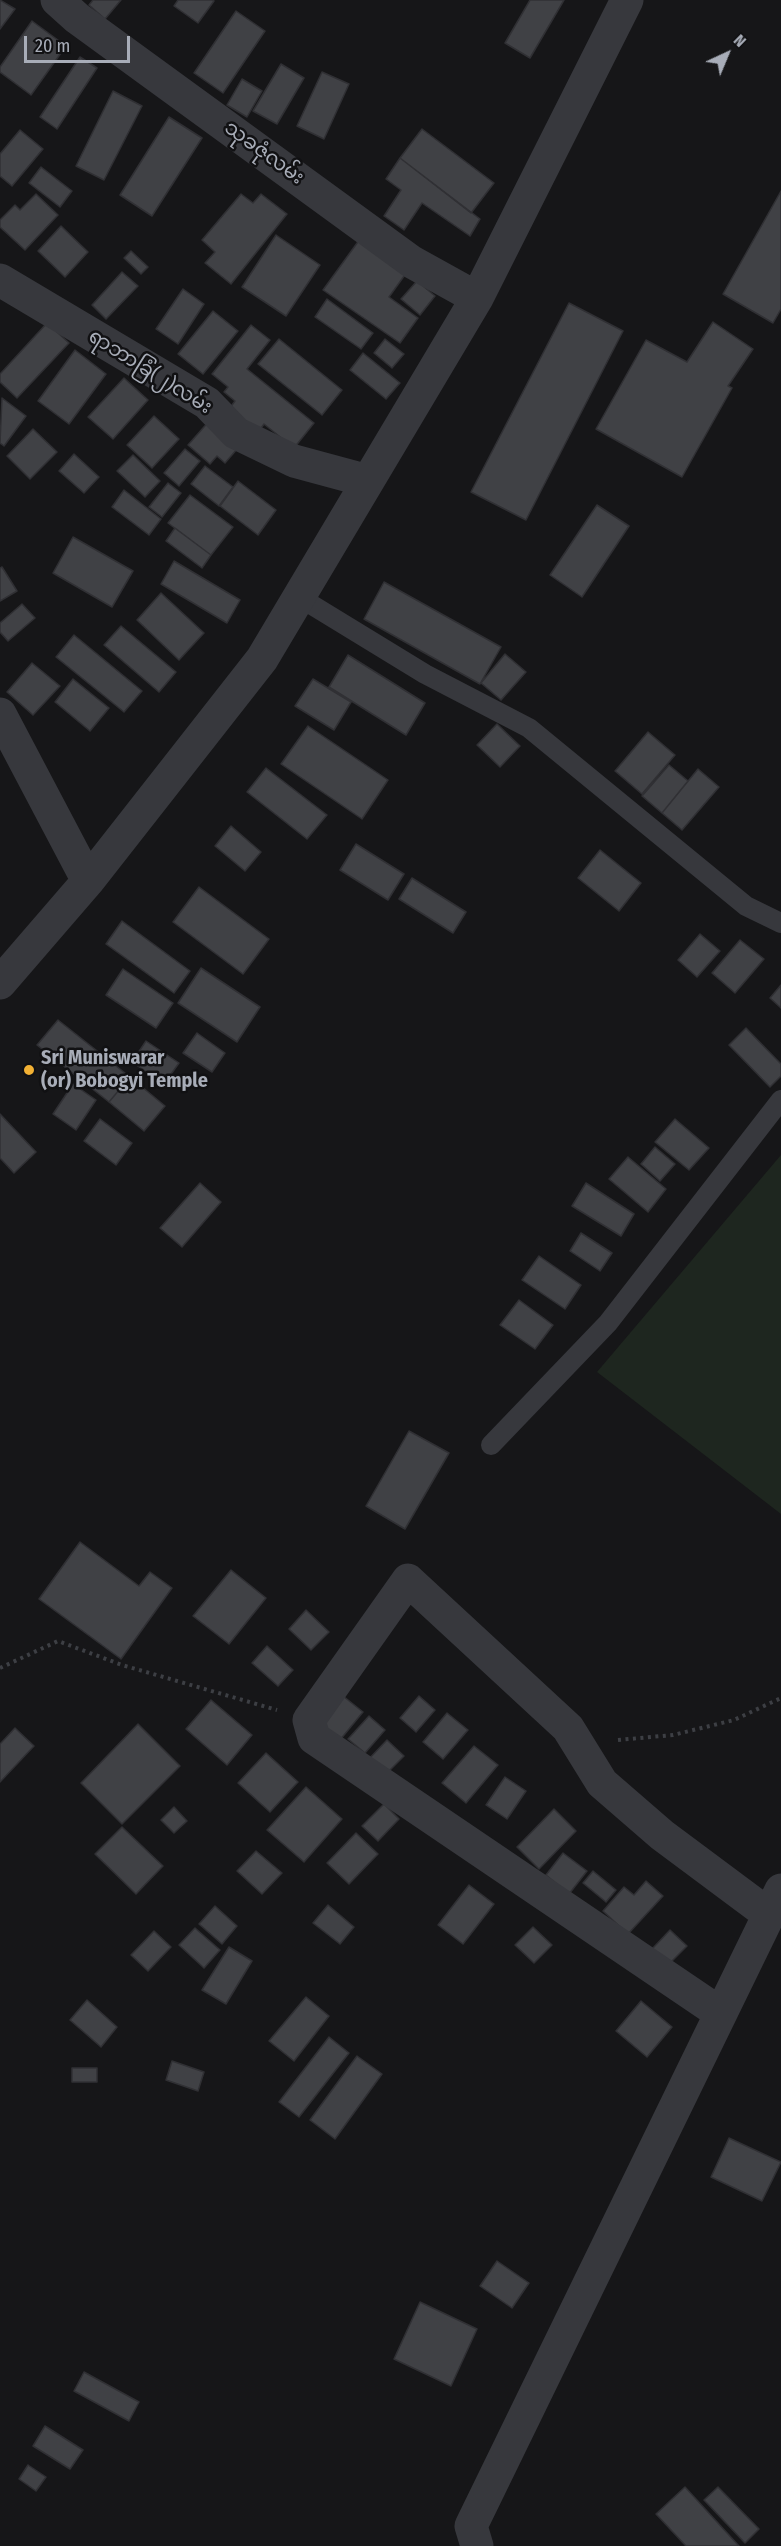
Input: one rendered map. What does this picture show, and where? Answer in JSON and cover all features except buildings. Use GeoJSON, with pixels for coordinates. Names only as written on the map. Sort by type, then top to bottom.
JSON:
{"type":"FeatureCollection","features":[{"type":"Feature","properties":{"kind":"street","name":"သုခဇုံလမ်း"},"geometry":{"type":"LineString","coordinates":[[57,0],[77,18],[412,262],[477,298]]}},
{"type":"Feature","properties":{"kind":"street"},"geometry":{"type":"LineString","coordinates":[[0,983],[88,881],[262,659],[477,298],[627,0]]}},
{"type":"Feature","properties":{"kind":"street","name":"ရာဘာခြံ(၂)လမ်း"},"geometry":{"type":"LineString","coordinates":[[0,280],[207,403],[236,433],[294,461],[368,481]]}},
{"type":"Feature","properties":{"kind":"street"},"geometry":{"type":"LineString","coordinates":[[0,714],[88,881]]}},
{"type":"Feature","properties":{"kind":"street"},"geometry":{"type":"LineString","coordinates":[[477,2546],[471,2526],[775,1902],[662,1835],[602,1783],[568,1728],[408,1580],[309,1719],[314,1738],[720,2013]]}},
{"type":"Feature","properties":{"kind":"lane"},"geometry":{"type":"LineString","coordinates":[[299,597],[426,674],[529,728],[746,906],[781,923]]}},
{"type":"Feature","properties":{"kind":"lane"},"geometry":{"type":"LineString","coordinates":[[491,1445],[608,1323],[781,1100]]}},
{"type":"Feature","properties":{"kind":"path"},"geometry":{"type":"LineString","coordinates":[[0,1668],[58,1641],[122,1665],[309,1719]]}},
{"type":"Feature","properties":{"kind":"path"},"geometry":{"type":"LineString","coordinates":[[568,1728],[622,1741],[673,1735],[735,1720],[781,1698]]}},
{"type":"Feature","properties":{"kind":"shaded area"},"geometry":{"type":"Polygon","coordinates":[[[781,1155],[781,1514],[597,1372],[781,1155]]]}},
{"type":"Feature","properties":{"kind":"place","name":"Sri Muniswarar (or) Bobogyi Temple"},"geometry":{"type":"Point","coordinates":[29,1070]}}]}
